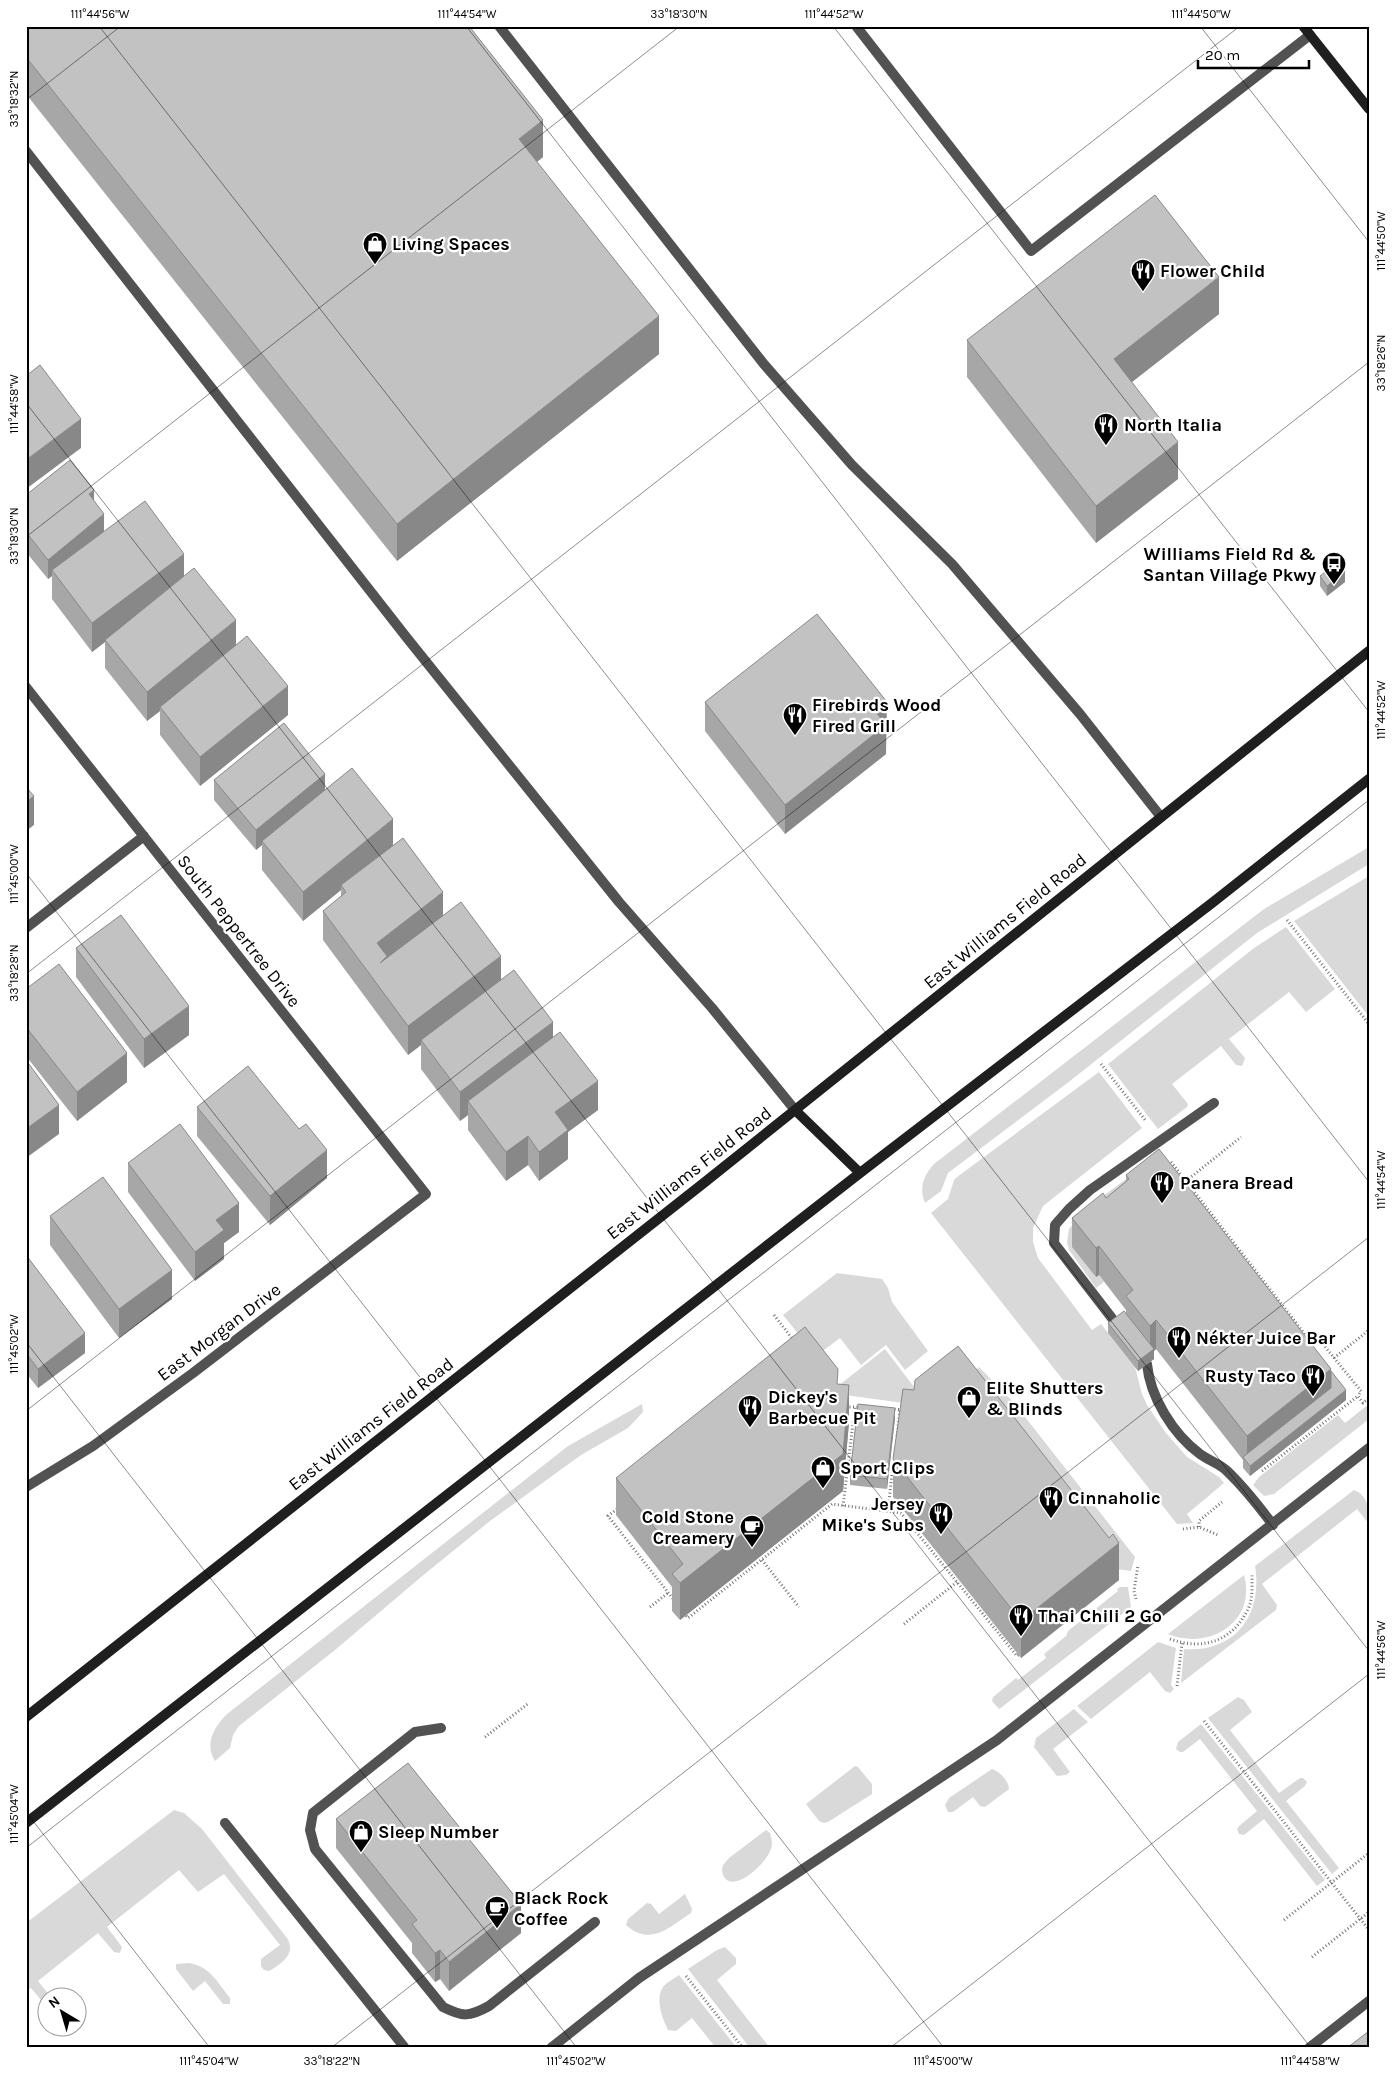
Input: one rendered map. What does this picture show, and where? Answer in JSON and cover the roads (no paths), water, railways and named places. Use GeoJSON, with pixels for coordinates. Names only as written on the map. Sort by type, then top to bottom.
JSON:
{"type":"FeatureCollection","features":[{"type":"Feature","properties":{"kind":"main road"},"geometry":{"type":"LineString","coordinates":[[1303,26],[1369,109]]}},
{"type":"Feature","properties":{"kind":"main road","name":"East Williams Field Road"},"geometry":{"type":"LineString","coordinates":[[26,1717],[795,1110],[1369,651]]}},
{"type":"Feature","properties":{"kind":"main road"},"geometry":{"type":"LineString","coordinates":[[26,1823],[860,1172],[1204,909],[1369,779]]}},
{"type":"Feature","properties":{"kind":"main road"},"geometry":{"type":"LineString","coordinates":[[795,1110],[860,1172]]}},
{"type":"Feature","properties":{"kind":"street"},"geometry":{"type":"LineString","coordinates":[[499,26],[763,362],[852,465],[958,571],[1080,714],[1161,817]]}},
{"type":"Feature","properties":{"kind":"street"},"geometry":{"type":"LineString","coordinates":[[856,26],[1031,251],[1310,35]]}},
{"type":"Feature","properties":{"kind":"street"},"geometry":{"type":"LineString","coordinates":[[26,150],[413,645],[619,902],[712,1008],[795,1110]]}},
{"type":"Feature","properties":{"kind":"street","name":"South Peppertree Drive"},"geometry":{"type":"LineString","coordinates":[[26,688],[426,1194]]}},
{"type":"Feature","properties":{"kind":"street"},"geometry":{"type":"LineString","coordinates":[[26,928],[144,836]]}},
{"type":"Feature","properties":{"kind":"street"},"geometry":{"type":"LineString","coordinates":[[1118,1326],[1054,1244],[1055,1225],[1090,1190],[1214,1104]]}},
{"type":"Feature","properties":{"kind":"street","name":"East Morgan Drive"},"geometry":{"type":"LineString","coordinates":[[26,1487],[93,1446],[193,1373],[426,1194]]}},
{"type":"Feature","properties":{"kind":"street"},"geometry":{"type":"LineString","coordinates":[[1147,1364],[1151,1389],[1166,1416],[1199,1454],[1223,1468],[1243,1486],[1273,1525]]}},
{"type":"Feature","properties":{"kind":"street"},"geometry":{"type":"LineString","coordinates":[[551,2048],[639,1978],[670,1956],[997,1740],[1369,1448]]}},
{"type":"Feature","properties":{"kind":"street"},"geometry":{"type":"LineString","coordinates":[[441,1728],[415,1732],[313,1813],[310,1830],[314,1850],[443,2007],[457,2014],[473,2015],[489,2006],[595,1922]]}},
{"type":"Feature","properties":{"kind":"street"},"geometry":{"type":"LineString","coordinates":[[225,1823],[405,2048]]}},
{"type":"Feature","properties":{"kind":"street"},"geometry":{"type":"LineString","coordinates":[[1309,2048],[1369,2001]]}},
{"type":"Feature","properties":{"kind":"place","name":"Living Spaces"},"geometry":{"type":"Point","coordinates":[375,265]}},
{"type":"Feature","properties":{"kind":"place","name":"Flower Child"},"geometry":{"type":"Point","coordinates":[1143,292]}},
{"type":"Feature","properties":{"kind":"place","name":"North Italia"},"geometry":{"type":"Point","coordinates":[1106,446]}},
{"type":"Feature","properties":{"kind":"place","name":"Williams Field Rd & Santan Village Pkwy"},"geometry":{"type":"Point","coordinates":[1334,585]}},
{"type":"Feature","properties":{"kind":"place","name":"Firebirds Wood Fired Grill"},"geometry":{"type":"Point","coordinates":[795,736]}},
{"type":"Feature","properties":{"kind":"place","name":"Panera Bread"},"geometry":{"type":"Point","coordinates":[1162,1204]}},
{"type":"Feature","properties":{"kind":"place","name":"Nékter Juice Bar"},"geometry":{"type":"Point","coordinates":[1179,1359]}},
{"type":"Feature","properties":{"kind":"place","name":"Rusty Taco"},"geometry":{"type":"Point","coordinates":[1313,1397]}},
{"type":"Feature","properties":{"kind":"place","name":"Elite Shutters & Blinds"},"geometry":{"type":"Point","coordinates":[969,1419]}},
{"type":"Feature","properties":{"kind":"place","name":"Dickey's Barbecue Pit"},"geometry":{"type":"Point","coordinates":[750,1428]}},
{"type":"Feature","properties":{"kind":"place","name":"Sport Clips"},"geometry":{"type":"Point","coordinates":[823,1489]}},
{"type":"Feature","properties":{"kind":"place","name":"Cinnaholic"},"geometry":{"type":"Point","coordinates":[1051,1519]}},
{"type":"Feature","properties":{"kind":"place","name":"Jersey Mike's Subs"},"geometry":{"type":"Point","coordinates":[941,1535]}},
{"type":"Feature","properties":{"kind":"place","name":"Cold Stone Creamery"},"geometry":{"type":"Point","coordinates":[752,1548]}},
{"type":"Feature","properties":{"kind":"place","name":"Thai Chili 2 Go"},"geometry":{"type":"Point","coordinates":[1021,1637]}},
{"type":"Feature","properties":{"kind":"place","name":"Sleep Number"},"geometry":{"type":"Point","coordinates":[361,1853]}},
{"type":"Feature","properties":{"kind":"place","name":"Black Rock Coffee"},"geometry":{"type":"Point","coordinates":[497,1929]}}]}
